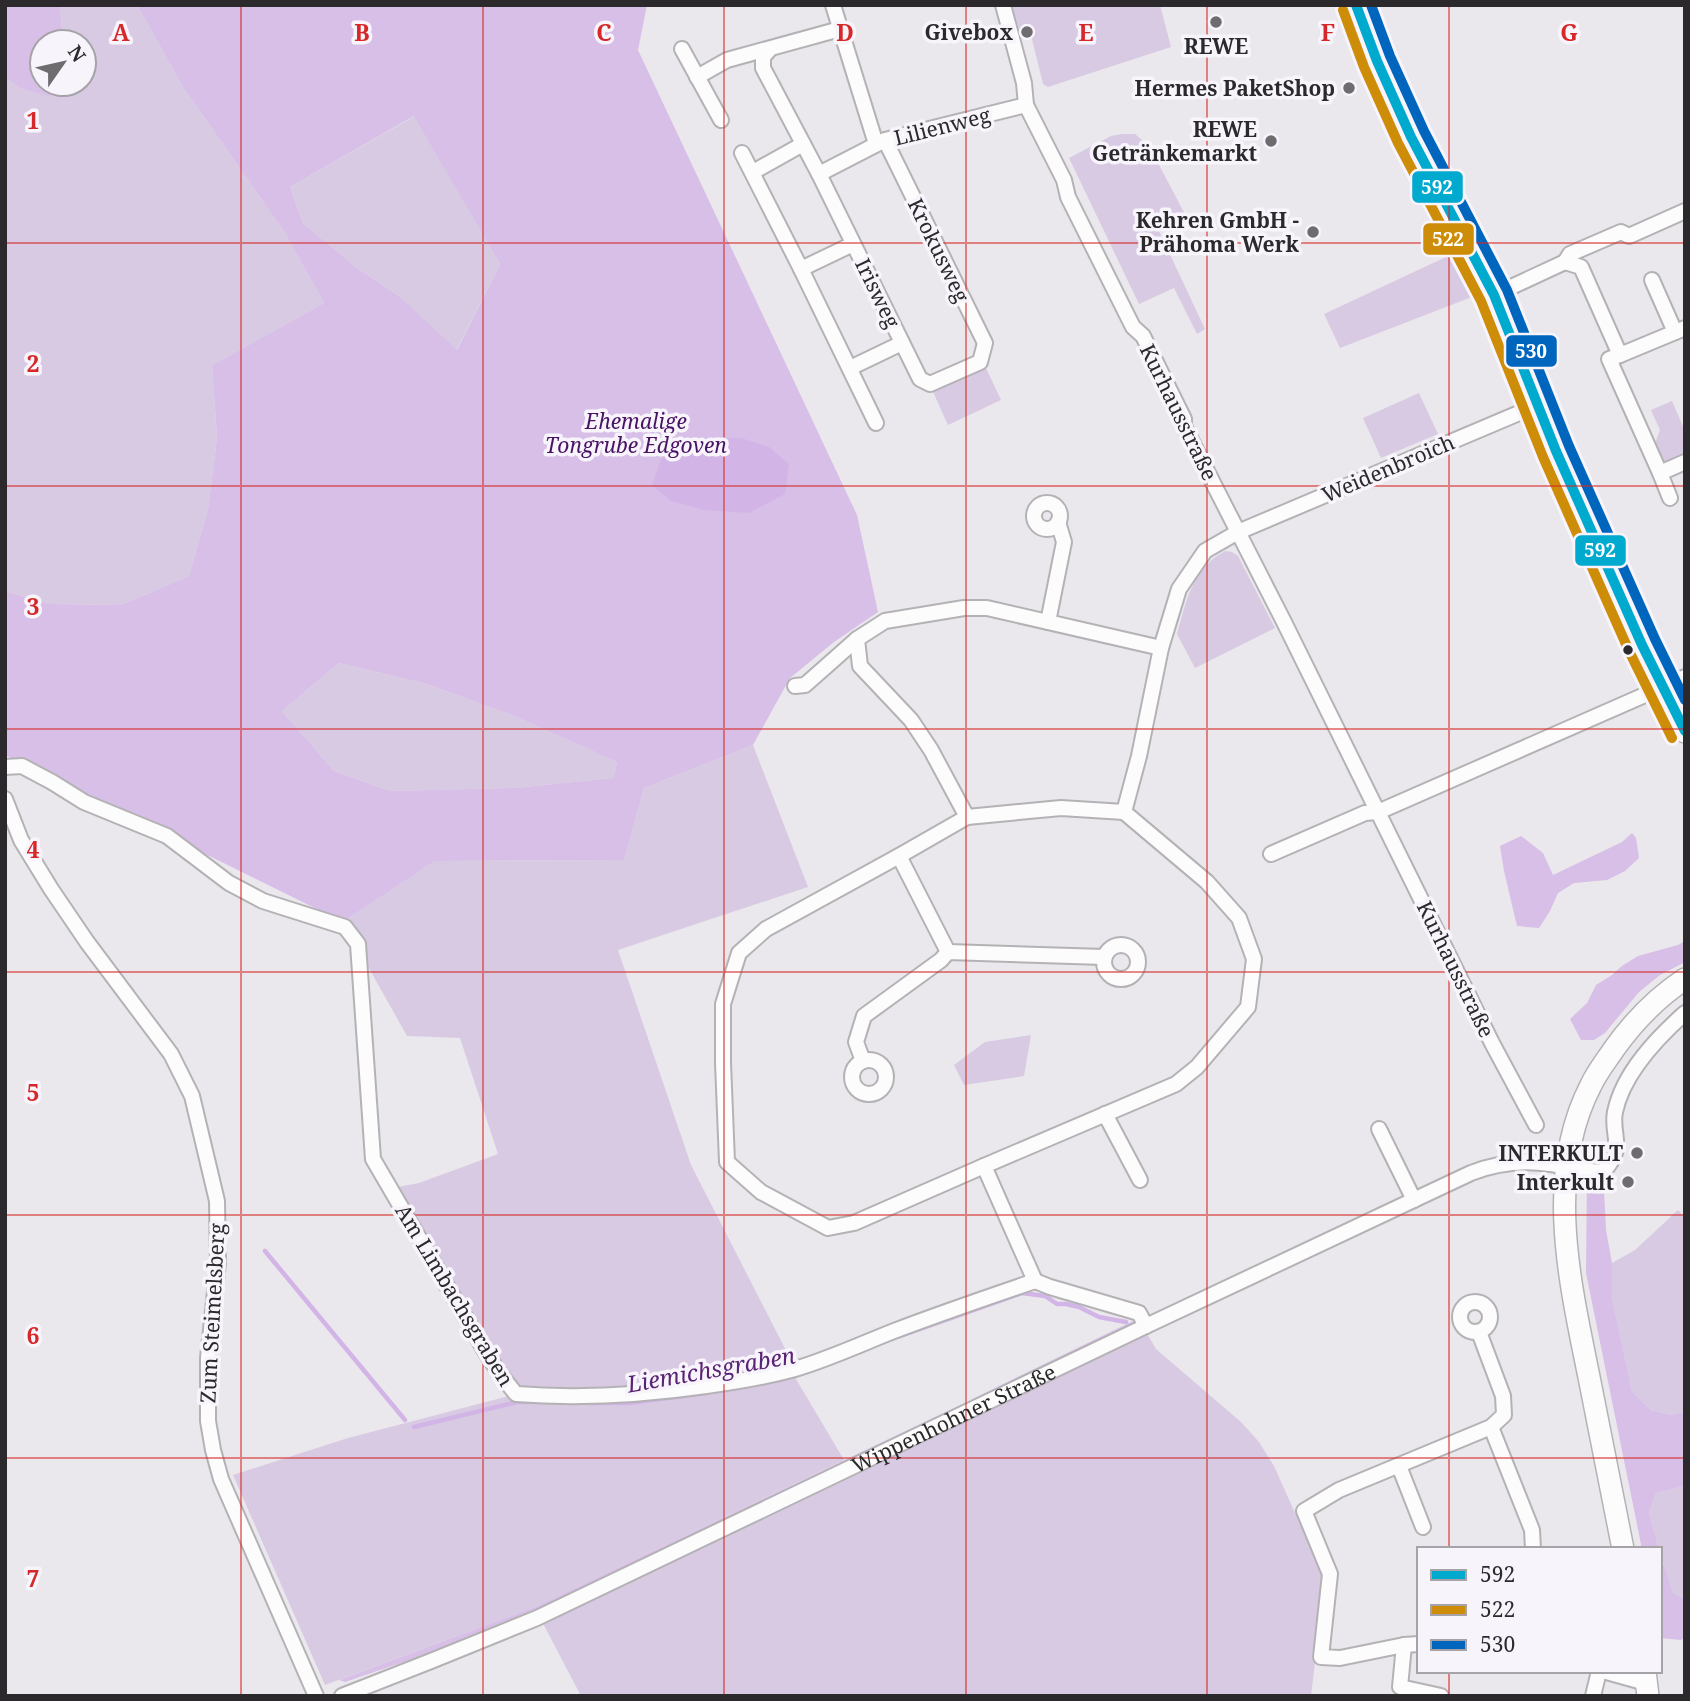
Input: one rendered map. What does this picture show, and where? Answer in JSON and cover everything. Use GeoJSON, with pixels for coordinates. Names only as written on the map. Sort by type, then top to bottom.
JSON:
{"type":"FeatureCollection","features":[{"type":"Feature","properties":{"kind":"main road"},"geometry":{"type":"LineString","coordinates":[[1356,5],[1377,61],[1411,137],[1494,295],[1604,560],[1685,732]]}},
{"type":"Feature","properties":{"kind":"main road"},"geometry":{"type":"LineString","coordinates":[[1621,1547],[1568,1265],[1565,1193],[1567,1166],[1580,1111],[1601,1067],[1629,1028],[1654,1001],[1685,979]]}},
{"type":"Feature","properties":{"kind":"street","name":"Lilienweg"},"geometry":{"type":"LineString","coordinates":[[833,5],[881,142],[1026,105]]}},
{"type":"Feature","properties":{"kind":"street","name":"Kurhausstraße"},"geometry":{"type":"LineString","coordinates":[[1003,5],[1024,83],[1026,105],[1064,180],[1068,197],[1133,327],[1143,336],[1184,419],[1184,426],[1492,1043],[1536,1125]]}},
{"type":"Feature","properties":{"kind":"street"},"geometry":{"type":"LineString","coordinates":[[697,77],[727,60],[840,29]]}},
{"type":"Feature","properties":{"kind":"street","name":"Irisweg"},"geometry":{"type":"LineString","coordinates":[[770,48],[764,57],[763,68],[819,174],[920,379],[930,384],[980,362]]}},
{"type":"Feature","properties":{"kind":"street"},"geometry":{"type":"LineString","coordinates":[[682,49],[721,120]]}},
{"type":"Feature","properties":{"kind":"street"},"geometry":{"type":"LineString","coordinates":[[819,174],[881,142]]}},
{"type":"Feature","properties":{"kind":"street","name":"Krokusweg"},"geometry":{"type":"LineString","coordinates":[[881,142],[985,343],[980,362]]}},
{"type":"Feature","properties":{"kind":"street"},"geometry":{"type":"LineString","coordinates":[[753,173],[803,144]]}},
{"type":"Feature","properties":{"kind":"street"},"geometry":{"type":"LineString","coordinates":[[742,153],[876,423]]}},
{"type":"Feature","properties":{"kind":"street"},"geometry":{"type":"LineString","coordinates":[[1494,295],[1565,262],[1570,254],[1592,244],[1621,232],[1629,236],[1685,211]]}},
{"type":"Feature","properties":{"kind":"street","name":"Irisweg"},"geometry":{"type":"LineString","coordinates":[[801,269],[853,244]]}},
{"type":"Feature","properties":{"kind":"street"},"geometry":{"type":"LineString","coordinates":[[1565,262],[1581,267],[1620,355]]}},
{"type":"Feature","properties":{"kind":"street"},"geometry":{"type":"LineString","coordinates":[[1652,280],[1680,330],[1609,359],[1670,498]]}},
{"type":"Feature","properties":{"kind":"street","name":"Irisweg"},"geometry":{"type":"LineString","coordinates":[[850,368],[902,343]]}},
{"type":"Feature","properties":{"kind":"street","name":"Weidenbroich"},"geometry":{"type":"LineString","coordinates":[[1124,811],[1139,756],[1161,648],[1179,589],[1205,551],[1238,532],[1538,405]]}},
{"type":"Feature","properties":{"kind":"street"},"geometry":{"type":"LineString","coordinates":[[1660,473],[1685,462]]}},
{"type":"Feature","properties":{"kind":"street"},"geometry":{"type":"LineString","coordinates":[[1040,502],[1035,519],[1043,529],[1052,528],[1059,522],[1064,542],[1048,622]]}},
{"type":"Feature","properties":{"kind":"street"},"geometry":{"type":"LineString","coordinates":[[795,687],[805,685],[857,639],[885,621],[964,608],[987,608],[1161,648]]}},
{"type":"Feature","properties":{"kind":"street"},"geometry":{"type":"LineString","coordinates":[[857,639],[860,666],[911,720],[967,817]]}},
{"type":"Feature","properties":{"kind":"street"},"geometry":{"type":"LineString","coordinates":[[1271,854],[1365,813],[1378,812],[1685,677]]}},
{"type":"Feature","properties":{"kind":"street","name":"Am Limbachsgraben"},"geometry":{"type":"LineString","coordinates":[[5,767],[22,765],[84,802],[167,836],[229,884],[263,901],[345,927],[358,944],[373,1159],[485,1351],[516,1394],[626,1396],[773,1375],[823,1360],[896,1330],[1035,1281]]}},
{"type":"Feature","properties":{"kind":"street","name":"Zum Steimelsberg"},"geometry":{"type":"LineString","coordinates":[[5,799],[21,840],[45,879],[87,942],[171,1054],[192,1096],[217,1201],[218,1263],[208,1358],[208,1421],[213,1450],[222,1479],[316,1696]]}},
{"type":"Feature","properties":{"kind":"street"},"geometry":{"type":"LineString","coordinates":[[1060,808],[1124,811],[1207,882],[1239,918],[1254,959],[1248,1007],[1197,1068],[1176,1084],[854,1223],[828,1228],[761,1192],[727,1162],[723,1004],[739,953],[766,929],[967,817],[1060,808]]}},
{"type":"Feature","properties":{"kind":"street"},"geometry":{"type":"LineString","coordinates":[[899,856],[948,952]]}},
{"type":"Feature","properties":{"kind":"street"},"geometry":{"type":"LineString","coordinates":[[948,952],[1104,957]]}},
{"type":"Feature","properties":{"kind":"street"},"geometry":{"type":"LineString","coordinates":[[863,1061],[856,1042],[864,1017],[948,952]]}},
{"type":"Feature","properties":{"kind":"street","name":"Wippenhohner Straße"},"geometry":{"type":"LineString","coordinates":[[342,1696],[537,1618],[1485,1167],[1546,1163],[1602,1171],[1616,1151],[1615,1111],[1622,1094],[1650,1046],[1685,1013]]}},
{"type":"Feature","properties":{"kind":"street"},"geometry":{"type":"LineString","coordinates":[[1105,1114],[1140,1180]]}},
{"type":"Feature","properties":{"kind":"street"},"geometry":{"type":"LineString","coordinates":[[1379,1129],[1414,1200]]}},
{"type":"Feature","properties":{"kind":"street"},"geometry":{"type":"LineString","coordinates":[[984,1166],[1035,1281],[1139,1313],[1146,1326]]}},
{"type":"Feature","properties":{"kind":"street"},"geometry":{"type":"LineString","coordinates":[[1441,1696],[1400,1687],[1411,1644],[1340,1658],[1321,1657],[1330,1574],[1304,1511],[1339,1490],[1491,1427],[1504,1415],[1503,1396],[1479,1332]]}},
{"type":"Feature","properties":{"kind":"street"},"geometry":{"type":"LineString","coordinates":[[1491,1427],[1532,1530],[1533,1547]]}},
{"type":"Feature","properties":{"kind":"street"},"geometry":{"type":"LineString","coordinates":[[1399,1466],[1423,1527]]}},
{"type":"Feature","properties":{"kind":"street"},"geometry":{"type":"LineString","coordinates":[[1593,1696],[1600,1673]]}},
{"type":"Feature","properties":{"kind":"street"},"geometry":{"type":"LineString","coordinates":[[1608,1673],[1646,1683]]}},
{"type":"Feature","properties":{"kind":"shaded area"},"geometry":{"type":"Polygon","coordinates":[[[60,5],[137,5],[183,87],[285,233],[324,303],[212,365],[217,438],[208,509],[189,576],[121,605],[50,604],[5,591],[5,77],[20,88],[28,87],[28,98],[98,98],[98,28],[62,28],[60,5]]]}},
{"type":"Feature","properties":{"kind":"shaded area"},"geometry":{"type":"Polygon","coordinates":[[[1012,5],[1160,5],[1171,47],[1048,87],[1043,84],[1029,27],[1019,29],[1012,5]]]}},
{"type":"Feature","properties":{"kind":"shaded area"},"geometry":{"type":"Polygon","coordinates":[[[415,116],[500,264],[456,351],[399,296],[357,268],[303,223],[290,187],[415,116]]]}},
{"type":"Feature","properties":{"kind":"shaded area"},"geometry":{"type":"Polygon","coordinates":[[[1135,134],[1149,146],[1187,218],[1159,231],[1205,329],[1197,334],[1174,288],[1139,304],[1069,158],[1111,136],[1135,134]]]}},
{"type":"Feature","properties":{"kind":"shaded area"},"geometry":{"type":"Polygon","coordinates":[[[1414,163],[1477,295],[1340,348],[1324,314],[1446,257],[1405,167],[1414,163]]]}},
{"type":"Feature","properties":{"kind":"shaded area"},"geometry":{"type":"Polygon","coordinates":[[[986,368],[1001,400],[948,425],[933,392],[986,368]]]}},
{"type":"Feature","properties":{"kind":"shaded area"},"geometry":{"type":"Polygon","coordinates":[[[1419,393],[1438,434],[1381,458],[1363,418],[1419,393]]]}},
{"type":"Feature","properties":{"kind":"shaded area"},"geometry":{"type":"Polygon","coordinates":[[[1672,401],[1685,431],[1685,452],[1670,459],[1671,463],[1660,461],[1654,446],[1660,430],[1651,410],[1672,401]]]}},
{"type":"Feature","properties":{"kind":"shaded area"},"geometry":{"type":"Polygon","coordinates":[[[698,438],[741,438],[769,447],[789,464],[785,494],[749,513],[704,510],[671,501],[652,485],[661,459],[698,438]]]}},
{"type":"Feature","properties":{"kind":"shaded area"},"geometry":{"type":"Polygon","coordinates":[[[1225,551],[1238,556],[1275,628],[1195,668],[1177,634],[1187,598],[1198,576],[1214,558],[1225,551]]]}},
{"type":"Feature","properties":{"kind":"shaded area"},"geometry":{"type":"Polygon","coordinates":[[[339,663],[427,684],[514,716],[617,762],[613,778],[515,788],[390,791],[334,771],[282,711],[339,663]]]}},
{"type":"Feature","properties":{"kind":"shaded area"},"geometry":{"type":"Polygon","coordinates":[[[753,745],[808,887],[618,950],[691,1165],[794,1366],[793,1374],[844,1460],[535,1607],[325,1685],[233,1475],[348,1438],[513,1395],[392,1188],[419,1183],[498,1154],[460,1038],[407,1036],[343,922],[435,861],[624,860],[644,788],[753,745]]]}},
{"type":"Feature","properties":{"kind":"shaded area"},"geometry":{"type":"Polygon","coordinates":[[[1031,1035],[1024,1076],[964,1085],[954,1065],[985,1042],[1031,1035]]]}},
{"type":"Feature","properties":{"kind":"shaded area"},"geometry":{"type":"Polygon","coordinates":[[[1678,1210],[1685,1218],[1685,1412],[1671,1415],[1651,1410],[1632,1391],[1612,1297],[1612,1263],[1635,1250],[1678,1210]]]}},
{"type":"Feature","properties":{"kind":"shaded area"},"geometry":{"type":"Polygon","coordinates":[[[1133,1321],[1146,1332],[1156,1349],[1241,1422],[1259,1442],[1274,1466],[1325,1580],[1311,1696],[581,1696],[537,1612],[1134,1323],[1133,1321]]]}},
{"type":"Feature","properties":{"kind":"shaded area"},"geometry":{"type":"Polygon","coordinates":[[[1685,1486],[1685,1599],[1673,1593],[1662,1557],[1662,1547],[1658,1547],[1649,1513],[1656,1493],[1685,1486]]]}},
{"type":"Feature","properties":{"kind":"green space"},"geometry":{"type":"Polygon","coordinates":[[[5,5],[60,5],[62,28],[28,28],[28,90],[5,77],[5,5]]]}},
{"type":"Feature","properties":{"kind":"green space","name":"Ehemalige Tongrube Edgoven"},"geometry":{"type":"Polygon","coordinates":[[[137,5],[647,5],[638,50],[857,515],[878,612],[834,642],[790,678],[753,745],[644,788],[624,860],[435,861],[343,922],[5,755],[5,591],[50,604],[121,605],[189,576],[208,509],[217,438],[212,365],[324,303],[285,233],[183,87],[137,5]],[[414,116],[290,187],[303,223],[357,268],[399,296],[457,350],[500,264],[414,116]],[[339,663],[282,711],[334,771],[390,791],[515,788],[613,778],[617,762],[514,716],[427,684],[339,663]]]}},
{"type":"Feature","properties":{"kind":"green space"},"geometry":{"type":"Polygon","coordinates":[[[1632,833],[1636,838],[1639,858],[1625,871],[1607,880],[1574,883],[1558,893],[1539,928],[1517,926],[1500,846],[1521,836],[1543,853],[1553,875],[1622,842],[1632,833]]]}},
{"type":"Feature","properties":{"kind":"green space"},"geometry":{"type":"Polygon","coordinates":[[[1685,941],[1685,962],[1660,975],[1639,992],[1605,1033],[1594,1040],[1581,1040],[1570,1019],[1587,1003],[1596,985],[1638,956],[1685,941]]]}},
{"type":"Feature","properties":{"kind":"green space"},"geometry":{"type":"Polygon","coordinates":[[[1587,1176],[1600,1180],[1604,1189],[1606,1230],[1612,1263],[1612,1297],[1632,1391],[1651,1410],[1671,1415],[1685,1412],[1685,1486],[1656,1493],[1649,1513],[1658,1547],[1642,1547],[1586,1273],[1587,1176]]]}},
{"type":"Feature","properties":{"kind":"green space"},"geometry":{"type":"Polygon","coordinates":[[[1133,1321],[1132,1326],[537,1612],[433,1652],[345,1682],[339,1680],[535,1607],[1133,1321]]]}},
{"type":"Feature","properties":{"kind":"green space"},"geometry":{"type":"Polygon","coordinates":[[[1662,1560],[1673,1593],[1685,1599],[1685,1637],[1681,1640],[1662,1638],[1662,1560]]]}},
{"type":"Feature","properties":{"kind":"waterway","name":"Liemichsgraben"},"geometry":{"type":"LineString","coordinates":[[265,1251],[405,1420]]}},
{"type":"Feature","properties":{"kind":"waterway","name":"Liemichsgraben"},"geometry":{"type":"LineString","coordinates":[[892,1339],[1022,1293],[1045,1296],[1057,1304],[1079,1307],[1099,1317],[1126,1322]]}},
{"type":"Feature","properties":{"kind":"waterway","name":"Liemichsgraben"},"geometry":{"type":"LineString","coordinates":[[590,1403],[629,1403],[707,1393]]}},
{"type":"Feature","properties":{"kind":"waterway","name":"Liemichsgraben"},"geometry":{"type":"LineString","coordinates":[[414,1427],[517,1402],[543,1402]]}},
{"type":"Feature","properties":{"kind":"transit line","name":"592"},"geometry":{"type":"LineString","coordinates":[[1356,5],[1377,61],[1411,137],[1494,295],[1556,451],[1642,645],[1685,731]]}},
{"type":"Feature","properties":{"kind":"transit line","name":"530"},"geometry":{"type":"LineString","coordinates":[[1371,5],[1390,56],[1424,131],[1507,290],[1569,446],[1685,700]]}},
{"type":"Feature","properties":{"kind":"transit line","name":"522"},"geometry":{"type":"LineString","coordinates":[[1343,10],[1364,67],[1398,143],[1481,301],[1543,457],[1629,651],[1672,738]]}},
{"type":"Feature","properties":{"kind":"place","name":"REWE"},"geometry":{"type":"Point","coordinates":[1216,22]}},
{"type":"Feature","properties":{"kind":"place","name":"Givebox"},"geometry":{"type":"Point","coordinates":[1027,32]}},
{"type":"Feature","properties":{"kind":"place","name":"Hermes PaketShop"},"geometry":{"type":"Point","coordinates":[1349,88]}},
{"type":"Feature","properties":{"kind":"place","name":"REWE Getränkemarkt"},"geometry":{"type":"Point","coordinates":[1271,141]}},
{"type":"Feature","properties":{"kind":"place","name":"Kehren GmbH - Prähoma Werk"},"geometry":{"type":"Point","coordinates":[1313,232]}},
{"type":"Feature","properties":{"kind":"place","name":"INTERKULT"},"geometry":{"type":"Point","coordinates":[1637,1153]}},
{"type":"Feature","properties":{"kind":"place","name":"Interkult"},"geometry":{"type":"Point","coordinates":[1628,1182]}}]}
